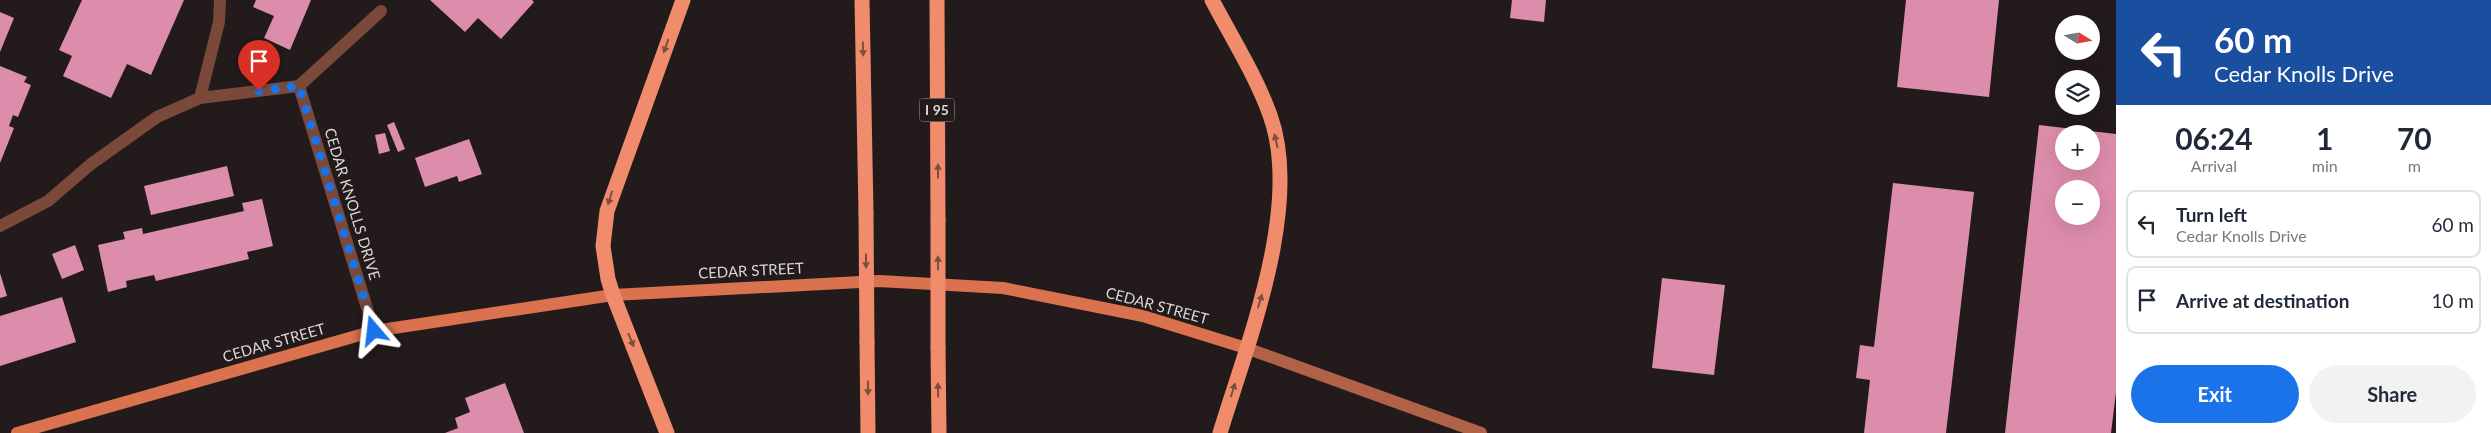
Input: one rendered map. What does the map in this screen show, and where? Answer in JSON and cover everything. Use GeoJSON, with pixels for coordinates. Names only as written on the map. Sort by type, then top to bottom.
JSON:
{"type":"FeatureCollection","features":[{"type":"Feature","properties":{"kind":"highway"},"geometry":{"type":"LineString","coordinates":[[667,433],[613,295],[608,279],[603,246],[607,211],[683,0]]}},
{"type":"Feature","properties":{"kind":"highway"},"geometry":{"type":"LineString","coordinates":[[862,0],[868,433]]}},
{"type":"Feature","properties":{"kind":"highway","name":"I 95"},"geometry":{"type":"LineString","coordinates":[[937,0],[939,433]]}},
{"type":"Feature","properties":{"kind":"highway"},"geometry":{"type":"LineString","coordinates":[[1212,0],[1270,116],[1278,147],[1281,180],[1277,218],[1264,286],[1220,433]]}},
{"type":"Feature","properties":{"kind":"main road","name":"CEDAR STREET"},"geometry":{"type":"LineString","coordinates":[[17,433],[374,331],[613,295],[879,281],[1003,288],[1143,316],[1246,348],[1481,433]]}},
{"type":"Feature","properties":{"kind":"street"},"geometry":{"type":"LineString","coordinates":[[200,98],[219,22],[220,0]]}},
{"type":"Feature","properties":{"kind":"street"},"geometry":{"type":"LineString","coordinates":[[0,226],[48,201],[91,164],[156,117],[200,98],[299,86],[381,11]]}},
{"type":"Feature","properties":{"kind":"street","name":"CEDAR KNOLLS DRIVE"},"geometry":{"type":"LineString","coordinates":[[299,86],[374,331]]}},
{"type":"Feature","properties":{"kind":"building"},"geometry":{"type":"Polygon","coordinates":[[[82,0],[184,0],[151,75],[127,64],[111,98],[63,76],[72,56],[59,50],[82,0]]]}},
{"type":"Feature","properties":{"kind":"building"},"geometry":{"type":"Polygon","coordinates":[[[256,0],[311,0],[290,50],[264,38],[274,16],[253,7],[256,0]]]}},
{"type":"Feature","properties":{"kind":"building"},"geometry":{"type":"Polygon","coordinates":[[[430,0],[532,0],[534,2],[501,39],[478,18],[465,32],[430,0]]]}},
{"type":"Feature","properties":{"kind":"building"},"geometry":{"type":"Polygon","coordinates":[[[1512,0],[1546,0],[1544,22],[1510,18],[1512,0]]]}},
{"type":"Feature","properties":{"kind":"building"},"geometry":{"type":"Polygon","coordinates":[[[1906,0],[1999,0],[1989,97],[1897,87],[1906,0]]]}},
{"type":"Feature","properties":{"kind":"building"},"geometry":{"type":"Polygon","coordinates":[[[0,12],[14,18],[0,52],[0,12]]]}},
{"type":"Feature","properties":{"kind":"building"},"geometry":{"type":"Polygon","coordinates":[[[0,66],[27,77],[24,82],[31,85],[18,117],[13,115],[9,126],[14,128],[0,163],[0,66]]]}},
{"type":"Feature","properties":{"kind":"building"},"geometry":{"type":"Polygon","coordinates":[[[394,122],[405,149],[398,152],[387,125],[394,122]]]}},
{"type":"Feature","properties":{"kind":"building"},"geometry":{"type":"Polygon","coordinates":[[[2039,125],[2055,127],[2055,170],[2100,170],[2100,132],[2116,134],[2116,392],[2111,433],[2005,433],[2039,125]]]}},
{"type":"Feature","properties":{"kind":"building"},"geometry":{"type":"Polygon","coordinates":[[[385,133],[390,151],[379,154],[375,135],[385,133]]]}},
{"type":"Feature","properties":{"kind":"building"},"geometry":{"type":"Polygon","coordinates":[[[469,139],[482,174],[459,182],[457,176],[425,187],[415,158],[469,139]]]}},
{"type":"Feature","properties":{"kind":"building"},"geometry":{"type":"Polygon","coordinates":[[[227,166],[234,196],[151,215],[144,186],[227,166]]]}},
{"type":"Feature","properties":{"kind":"building"},"geometry":{"type":"Polygon","coordinates":[[[1893,183],[1974,192],[1946,433],[1864,433],[1870,380],[1856,378],[1860,345],[1874,347],[1893,183]]]}},
{"type":"Feature","properties":{"kind":"building"},"geometry":{"type":"Polygon","coordinates":[[[262,199],[273,246],[247,252],[249,259],[156,281],[154,275],[126,281],[127,287],[108,292],[98,245],[125,239],[123,232],[142,228],[143,234],[244,211],[242,203],[262,199]]]}},
{"type":"Feature","properties":{"kind":"building"},"geometry":{"type":"Polygon","coordinates":[[[75,245],[84,270],[62,279],[52,254],[75,245]]]}},
{"type":"Feature","properties":{"kind":"building"},"geometry":{"type":"Polygon","coordinates":[[[0,273],[7,296],[0,298],[0,273]]]}},
{"type":"Feature","properties":{"kind":"building"},"geometry":{"type":"Polygon","coordinates":[[[1662,278],[1725,285],[1714,375],[1652,368],[1662,278]]]}},
{"type":"Feature","properties":{"kind":"building"},"geometry":{"type":"Polygon","coordinates":[[[62,297],[76,342],[0,366],[0,316],[62,297]]]}},
{"type":"Feature","properties":{"kind":"building"},"geometry":{"type":"Polygon","coordinates":[[[505,383],[524,433],[445,433],[458,428],[455,418],[470,412],[465,398],[505,383]]]}},
{"type":"Feature","properties":{"kind":"route"},"geometry":{"type":"LineString","coordinates":[[259,91],[299,86],[374,331]]}}]}
